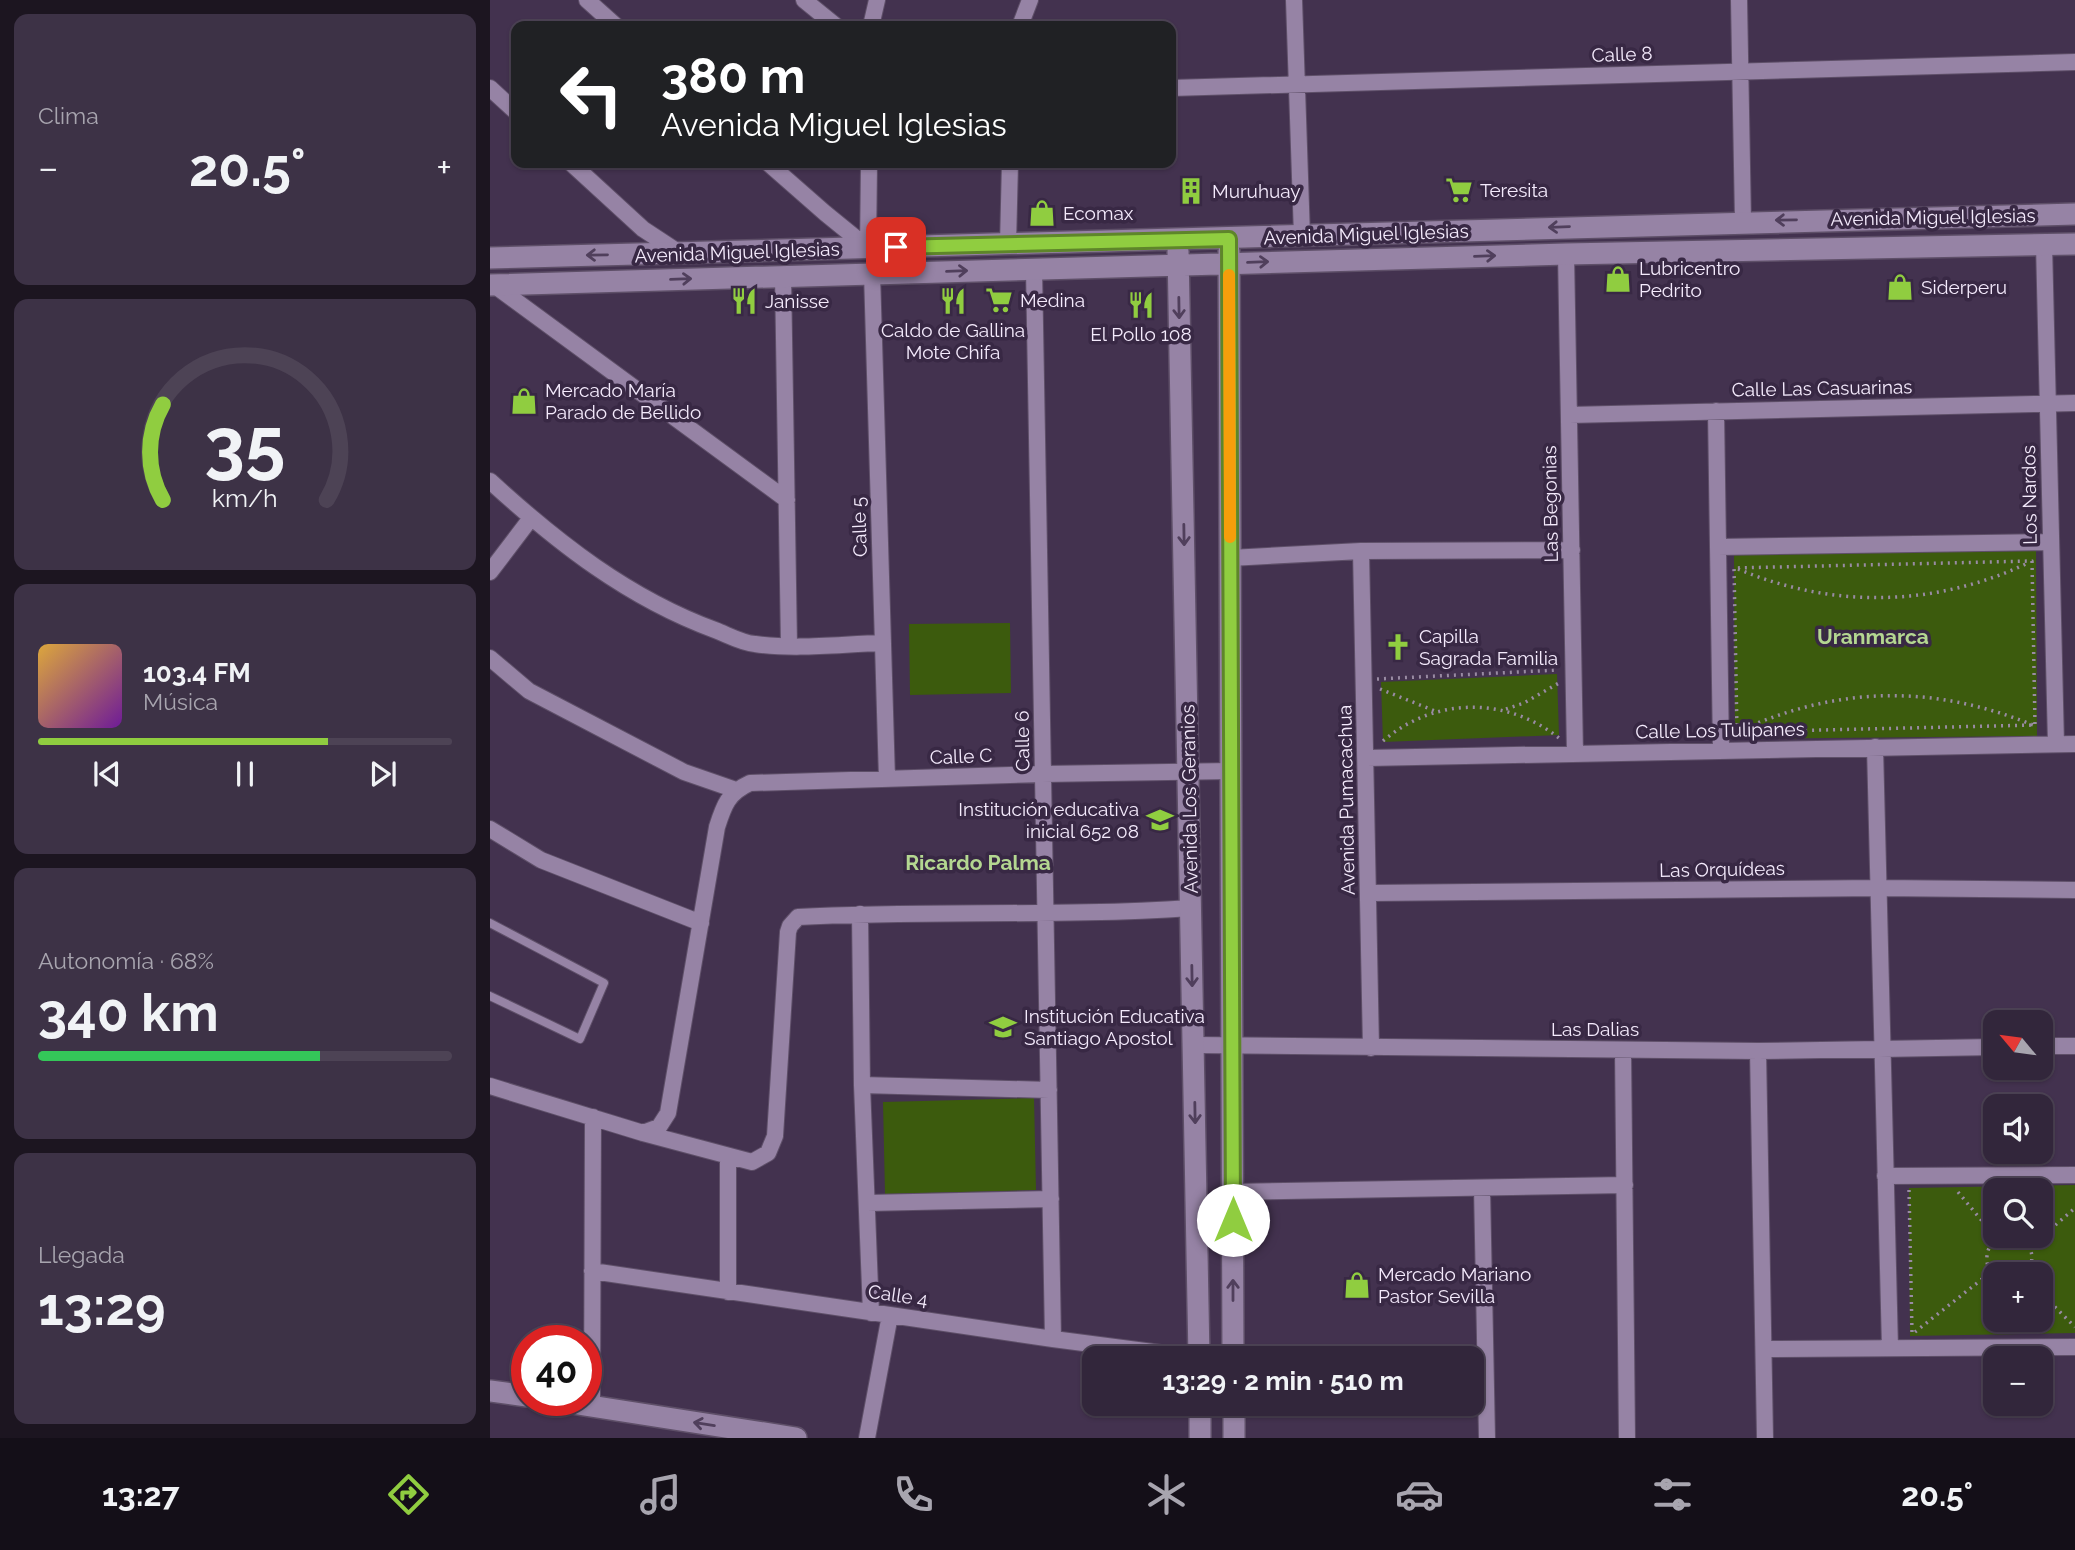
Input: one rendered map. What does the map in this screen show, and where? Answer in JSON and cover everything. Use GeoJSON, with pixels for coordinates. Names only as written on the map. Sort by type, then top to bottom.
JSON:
{"type":"FeatureCollection","features":[{"type":"Feature","properties":{"kind":"main road","name":"Avenida Miguel Iglesias"},"geometry":{"type":"LineString","coordinates":[[490,258],[1229,239],[1742,221],[2075,214]]}},
{"type":"Feature","properties":{"kind":"main road"},"geometry":{"type":"LineString","coordinates":[[1229,239],[1233,1346]]}},
{"type":"Feature","properties":{"kind":"main road","name":"Avenida Los Geranios"},"geometry":{"type":"LineString","coordinates":[[1178,240],[1199,1346]]}},
{"type":"Feature","properties":{"kind":"main road","name":"Avenida Miguel Iglesias"},"geometry":{"type":"LineString","coordinates":[[492,285],[1178,264],[2075,244]]}},
{"type":"Feature","properties":{"kind":"main road"},"geometry":{"type":"LineString","coordinates":[[490,1391],[511,1394]]}},
{"type":"Feature","properties":{"kind":"main road"},"geometry":{"type":"LineString","coordinates":[[602,1408],[796,1438]]}},
{"type":"Feature","properties":{"kind":"main road"},"geometry":{"type":"LineString","coordinates":[[1200,1416],[1200,1438]]}},
{"type":"Feature","properties":{"kind":"main road"},"geometry":{"type":"LineString","coordinates":[[1234,1416],[1234,1438]]}},
{"type":"Feature","properties":{"kind":"street"},"geometry":{"type":"LineString","coordinates":[[587,0],[610,21]]}},
{"type":"Feature","properties":{"kind":"street"},"geometry":{"type":"LineString","coordinates":[[804,0],[829,21]]}},
{"type":"Feature","properties":{"kind":"street"},"geometry":{"type":"LineString","coordinates":[[873,21],[877,0]]}},
{"type":"Feature","properties":{"kind":"street"},"geometry":{"type":"LineString","coordinates":[[1022,21],[1030,0]]}},
{"type":"Feature","properties":{"kind":"street"},"geometry":{"type":"LineString","coordinates":[[1294,0],[1302,236]]}},
{"type":"Feature","properties":{"kind":"street"},"geometry":{"type":"LineString","coordinates":[[1739,0],[1742,221]]}},
{"type":"Feature","properties":{"kind":"street","name":"Calle 8"},"geometry":{"type":"LineString","coordinates":[[1176,88],[2075,62]]}},
{"type":"Feature","properties":{"kind":"street"},"geometry":{"type":"LineString","coordinates":[[490,88],[511,107]]}},
{"type":"Feature","properties":{"kind":"street"},"geometry":{"type":"LineString","coordinates":[[576,168],[643,229],[681,254]]}},
{"type":"Feature","properties":{"kind":"street"},"geometry":{"type":"LineString","coordinates":[[774,168],[868,248]]}},
{"type":"Feature","properties":{"kind":"street"},"geometry":{"type":"LineString","coordinates":[[868,248],[869,168]]}},
{"type":"Feature","properties":{"kind":"street"},"geometry":{"type":"LineString","coordinates":[[1007,244],[1010,168]]}},
{"type":"Feature","properties":{"kind":"street","name":"Los Nardos"},"geometry":{"type":"LineString","coordinates":[[2044,244],[2056,744]]}},
{"type":"Feature","properties":{"kind":"street","name":"Las Begonias"},"geometry":{"type":"LineString","coordinates":[[1566,254],[1575,754]]}},
{"type":"Feature","properties":{"kind":"street","name":"Calle 6"},"geometry":{"type":"LineString","coordinates":[[1034,269],[1052,1339]]}},
{"type":"Feature","properties":{"kind":"street","name":"Calle 5"},"geometry":{"type":"LineString","coordinates":[[872,273],[887,779]]}},
{"type":"Feature","properties":{"kind":"street"},"geometry":{"type":"LineString","coordinates":[[783,276],[789,646]]}},
{"type":"Feature","properties":{"kind":"street"},"geometry":{"type":"LineString","coordinates":[[492,285],[787,500]]}},
{"type":"Feature","properties":{"kind":"street","name":"Calle Las Casuarinas"},"geometry":{"type":"LineString","coordinates":[[1569,415],[2075,403]]}},
{"type":"Feature","properties":{"kind":"street"},"geometry":{"type":"LineString","coordinates":[[1716,411],[1721,751]]}},
{"type":"Feature","properties":{"kind":"street"},"geometry":{"type":"LineString","coordinates":[[490,481],[531,518],[605,574],[676,616],[752,644],[789,646],[883,643]]}},
{"type":"Feature","properties":{"kind":"street"},"geometry":{"type":"LineString","coordinates":[[490,572],[531,518]]}},
{"type":"Feature","properties":{"kind":"street"},"geometry":{"type":"LineString","coordinates":[[1718,547],[2051,542]]}},
{"type":"Feature","properties":{"kind":"street"},"geometry":{"type":"LineString","coordinates":[[1230,558],[1361,551],[1572,550]]}},
{"type":"Feature","properties":{"kind":"street","name":"Avenida Pumacachua"},"geometry":{"type":"LineString","coordinates":[[1361,551],[1370,893],[1371,1048]]}},
{"type":"Feature","properties":{"kind":"street"},"geometry":{"type":"LineString","coordinates":[[490,658],[529,691],[684,772],[736,790],[723,806],[717,827],[668,1112],[659,1127],[643,1133]]}},
{"type":"Feature","properties":{"kind":"street","name":"Calle Los Tulipanes"},"geometry":{"type":"LineString","coordinates":[[1367,758],[2075,744]]}},
{"type":"Feature","properties":{"kind":"street"},"geometry":{"type":"LineString","coordinates":[[1875,747],[1889,1348]]}},
{"type":"Feature","properties":{"kind":"street","name":"Calle C"},"geometry":{"type":"LineString","coordinates":[[736,790],[750,783],[1231,771]]}},
{"type":"Feature","properties":{"kind":"street"},"geometry":{"type":"LineString","coordinates":[[490,829],[541,860],[701,923]]}},
{"type":"Feature","properties":{"kind":"street","name":"Las Orquídeas"},"geometry":{"type":"LineString","coordinates":[[1370,893],[1878,888],[2075,890]]}},
{"type":"Feature","properties":{"kind":"street"},"geometry":{"type":"LineString","coordinates":[[490,1087],[752,1163],[768,1153],[775,1136],[790,926],[798,917],[1191,908]]}},
{"type":"Feature","properties":{"kind":"street"},"geometry":{"type":"LineString","coordinates":[[860,914],[862,1085],[871,1312]]}},
{"type":"Feature","properties":{"kind":"street","name":"Las Dalias"},"geometry":{"type":"LineString","coordinates":[[1194,1045],[1758,1051],[1983,1047]]}},
{"type":"Feature","properties":{"kind":"street"},"geometry":{"type":"LineString","coordinates":[[2053,1046],[2075,1046]]}},
{"type":"Feature","properties":{"kind":"street"},"geometry":{"type":"LineString","coordinates":[[1623,1050],[1627,1438]]}},
{"type":"Feature","properties":{"kind":"street"},"geometry":{"type":"LineString","coordinates":[[1758,1051],[1765,1438]]}},
{"type":"Feature","properties":{"kind":"street"},"geometry":{"type":"LineString","coordinates":[[862,1085],[1049,1090]]}},
{"type":"Feature","properties":{"kind":"street"},"geometry":{"type":"LineString","coordinates":[[592,1325],[593,1117]]}},
{"type":"Feature","properties":{"kind":"street"},"geometry":{"type":"LineString","coordinates":[[728,1156],[728,1292]]}},
{"type":"Feature","properties":{"kind":"street"},"geometry":{"type":"LineString","coordinates":[[1885,1176],[2075,1175]]}},
{"type":"Feature","properties":{"kind":"street"},"geometry":{"type":"LineString","coordinates":[[1233,1192],[1625,1185]]}},
{"type":"Feature","properties":{"kind":"street"},"geometry":{"type":"LineString","coordinates":[[1482,1188],[1487,1438]]}},
{"type":"Feature","properties":{"kind":"street"},"geometry":{"type":"LineString","coordinates":[[867,1203],[1051,1199]]}},
{"type":"Feature","properties":{"kind":"street","name":"Calle 4"},"geometry":{"type":"LineString","coordinates":[[592,1271],[1106,1346]]}},
{"type":"Feature","properties":{"kind":"street"},"geometry":{"type":"LineString","coordinates":[[867,1438],[890,1315]]}},
{"type":"Feature","properties":{"kind":"street"},"geometry":{"type":"LineString","coordinates":[[1764,1349],[2075,1347]]}},
{"type":"Feature","properties":{"kind":"lane"},"geometry":{"type":"LineString","coordinates":[[490,923],[604,983],[580,1039],[490,996]]}},
{"type":"Feature","properties":{"kind":"path"},"geometry":{"type":"LineString","coordinates":[[2032,561],[2035,726]]}},
{"type":"Feature","properties":{"kind":"path"},"geometry":{"type":"LineString","coordinates":[[1734,568],[1807,592],[1883,599],[1960,588],[2009,572],[2032,561]]}},
{"type":"Feature","properties":{"kind":"path"},"geometry":{"type":"LineString","coordinates":[[1734,568],[2032,561]]}},
{"type":"Feature","properties":{"kind":"path"},"geometry":{"type":"LineString","coordinates":[[1734,568],[1737,732]]}},
{"type":"Feature","properties":{"kind":"path"},"geometry":{"type":"LineString","coordinates":[[1364,680],[1574,669]]}},
{"type":"Feature","properties":{"kind":"path"},"geometry":{"type":"LineString","coordinates":[[1504,710],[1541,694],[1574,669]]}},
{"type":"Feature","properties":{"kind":"path"},"geometry":{"type":"LineString","coordinates":[[1364,680],[1401,698],[1437,711]]}},
{"type":"Feature","properties":{"kind":"path"},"geometry":{"type":"LineString","coordinates":[[1737,732],[1761,721],[1812,705],[1891,695],[1950,699],[1998,712],[2035,726],[2056,744]]}},
{"type":"Feature","properties":{"kind":"path"},"geometry":{"type":"LineString","coordinates":[[1367,758],[1391,734],[1420,717],[1437,711],[1471,706],[1521,715],[1551,731],[1575,754]]}},
{"type":"Feature","properties":{"kind":"path"},"geometry":{"type":"LineString","coordinates":[[1737,732],[2035,726]]}},
{"type":"Feature","properties":{"kind":"path"},"geometry":{"type":"LineString","coordinates":[[1968,1188],[1955,1188],[1983,1222]]}},
{"type":"Feature","properties":{"kind":"path"},"geometry":{"type":"LineString","coordinates":[[1912,1334],[1909,1189],[1920,1189]]}},
{"type":"Feature","properties":{"kind":"path"},"geometry":{"type":"LineString","coordinates":[[2053,1227],[2075,1208]]}},
{"type":"Feature","properties":{"kind":"path"},"geometry":{"type":"LineString","coordinates":[[2029,1248],[2031,1262]]}},
{"type":"Feature","properties":{"kind":"path"},"geometry":{"type":"LineString","coordinates":[[1912,1334],[1983,1281]]}},
{"type":"Feature","properties":{"kind":"path"},"geometry":{"type":"LineString","coordinates":[[2053,1305],[2075,1327]]}},
{"type":"Feature","properties":{"kind":"path"},"geometry":{"type":"LineString","coordinates":[[1912,1334],[1925,1334]]}},
{"type":"Feature","properties":{"kind":"green space"},"geometry":{"type":"Polygon","coordinates":[[[2036,551],[2037,736],[1735,739],[1734,554],[2036,551]]]}},
{"type":"Feature","properties":{"kind":"green space"},"geometry":{"type":"Polygon","coordinates":[[[1010,623],[1011,693],[910,695],[909,624],[1010,623]]]}},
{"type":"Feature","properties":{"kind":"green space"},"geometry":{"type":"Polygon","coordinates":[[[1557,674],[1559,735],[1383,742],[1381,682],[1557,674]]]}},
{"type":"Feature","properties":{"kind":"green space"},"geometry":{"type":"Polygon","coordinates":[[[1034,1098],[1036,1190],[885,1194],[883,1102],[1034,1098]]]}},
{"type":"Feature","properties":{"kind":"green space"},"geometry":{"type":"Polygon","coordinates":[[[2053,1185],[2075,1185],[2075,1333],[1910,1336],[1909,1188],[1983,1187],[1983,1248],[2053,1248],[2053,1185]]]}},
{"type":"Feature","properties":{"kind":"slow traffic"},"geometry":{"type":"LineString","coordinates":[[1229,275],[1230,537]]}},
{"type":"Feature","properties":{"kind":"place","name":"Teresita"},"geometry":{"type":"Point","coordinates":[1459,190]}},
{"type":"Feature","properties":{"kind":"place","name":"Muruhuay"},"geometry":{"type":"Point","coordinates":[1191,191]}},
{"type":"Feature","properties":{"kind":"place","name":"Ecomax"},"geometry":{"type":"Point","coordinates":[1042,213]}},
{"type":"Feature","properties":{"kind":"place","name":"Lubricentro Pedrito"},"geometry":{"type":"Point","coordinates":[1618,279]}},
{"type":"Feature","properties":{"kind":"place","name":"Siderperu"},"geometry":{"type":"Point","coordinates":[1900,287]}},
{"type":"Feature","properties":{"kind":"place","name":"Medina"},"geometry":{"type":"Point","coordinates":[999,300]}},
{"type":"Feature","properties":{"kind":"place","name":"Janisse"},"geometry":{"type":"Point","coordinates":[744,301]}},
{"type":"Feature","properties":{"kind":"place","name":"Caldo de Gallina Mote Chifa"},"geometry":{"type":"Point","coordinates":[953,301]}},
{"type":"Feature","properties":{"kind":"place","name":"El Pollo 108"},"geometry":{"type":"Point","coordinates":[1141,305]}},
{"type":"Feature","properties":{"kind":"place","name":"Mercado María Parado de Bellido"},"geometry":{"type":"Point","coordinates":[524,401]}},
{"type":"Feature","properties":{"kind":"place","name":"Capilla Sagrada Familia"},"geometry":{"type":"Point","coordinates":[1398,647]}},
{"type":"Feature","properties":{"kind":"place","name":"Institución educativa inicial 652 08"},"geometry":{"type":"Point","coordinates":[1160,820]}},
{"type":"Feature","properties":{"kind":"place","name":"Institución Educativa Santiago Apostol"},"geometry":{"type":"Point","coordinates":[1003,1027]}},
{"type":"Feature","properties":{"kind":"place","name":"Mercado Mariano Pastor Sevilla"},"geometry":{"type":"Point","coordinates":[1357,1285]}},
{"type":"Feature","properties":{"kind":"district","name":"Uranmarca"},"geometry":{"type":"Point","coordinates":[1873,636]}},
{"type":"Feature","properties":{"kind":"district","name":"Ricardo Palma"},"geometry":{"type":"Point","coordinates":[978,862]}},
{"type":"Feature","properties":{"kind":"route"},"geometry":{"type":"LineString","coordinates":[[896,247],[1229,239],[1233,1220]]}}]}
